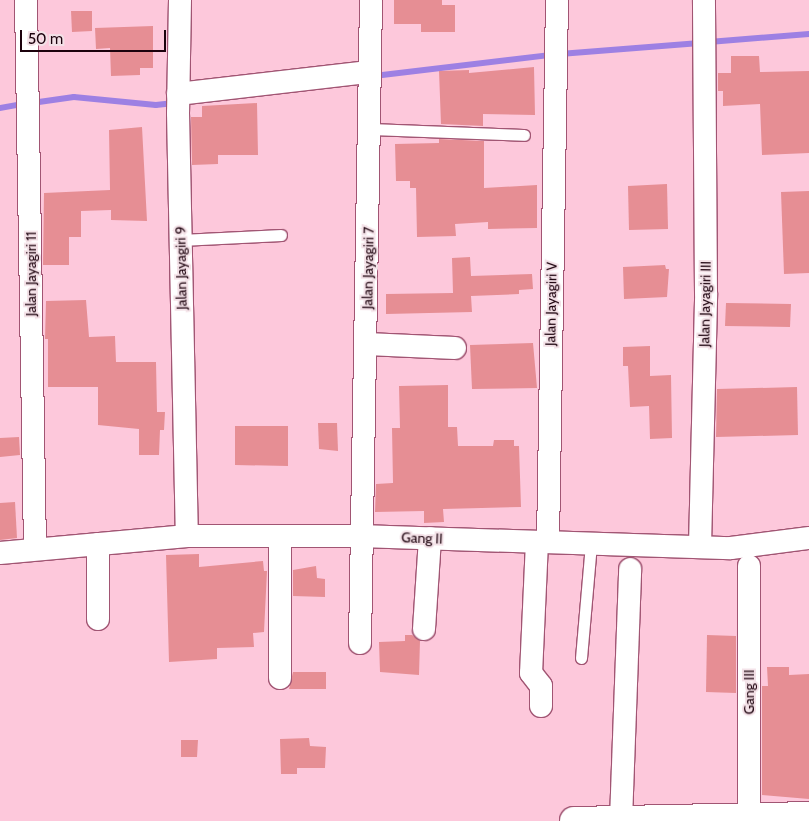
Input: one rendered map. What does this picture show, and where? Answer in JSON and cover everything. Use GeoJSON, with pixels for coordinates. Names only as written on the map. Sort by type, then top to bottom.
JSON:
{"type":"FeatureCollection","features":[{"type":"Feature","properties":{"kind":"street","name":"Jalan Jayagiri 11"},"geometry":{"type":"LineString","coordinates":[[26,0],[35,549]]}},
{"type":"Feature","properties":{"kind":"street","name":"Jalan Jayagiri 9"},"geometry":{"type":"LineString","coordinates":[[180,0],[178,101],[187,536]]}},
{"type":"Feature","properties":{"kind":"street","name":"Jalan Jayagiri 7"},"geometry":{"type":"LineString","coordinates":[[360,642],[360,536],[367,344],[371,0]]}},
{"type":"Feature","properties":{"kind":"street","name":"Jalan Jayagiri III"},"geometry":{"type":"LineString","coordinates":[[700,546],[707,62],[704,4]]}},
{"type":"Feature","properties":{"kind":"street","name":"Jalan Jayagiri V"},"geometry":{"type":"LineString","coordinates":[[541,706],[541,686],[530,673],[543,542],[558,67],[557,10]]}},
{"type":"Feature","properties":{"kind":"street"},"geometry":{"type":"LineString","coordinates":[[178,101],[370,81]]}},
{"type":"Feature","properties":{"kind":"street"},"geometry":{"type":"LineString","coordinates":[[367,344],[455,348]]}},
{"type":"Feature","properties":{"kind":"street","name":"Gang II"},"geometry":{"type":"LineString","coordinates":[[0,553],[187,536],[360,536],[731,548],[809,538]]}},
{"type":"Feature","properties":{"kind":"street"},"geometry":{"type":"LineString","coordinates":[[280,536],[280,678]]}},
{"type":"Feature","properties":{"kind":"street"},"geometry":{"type":"LineString","coordinates":[[424,629],[430,538]]}},
{"type":"Feature","properties":{"kind":"street"},"geometry":{"type":"LineString","coordinates":[[98,544],[98,619]]}},
{"type":"Feature","properties":{"kind":"street","name":"Gang III"},"geometry":{"type":"LineString","coordinates":[[749,566],[749,819]]}},
{"type":"Feature","properties":{"kind":"street"},"geometry":{"type":"LineString","coordinates":[[621,820],[630,570]]}},
{"type":"Feature","properties":{"kind":"street"},"geometry":{"type":"LineString","coordinates":[[574,821],[781,819],[809,816]]}},
{"type":"Feature","properties":{"kind":"lane"},"geometry":{"type":"LineString","coordinates":[[370,129],[524,135]]}},
{"type":"Feature","properties":{"kind":"lane"},"geometry":{"type":"LineString","coordinates":[[181,240],[281,236]]}},
{"type":"Feature","properties":{"kind":"lane"},"geometry":{"type":"LineString","coordinates":[[581,658],[591,543]]}},
{"type":"Feature","properties":{"kind":"building"},"geometry":{"type":"Polygon","coordinates":[[[394,0],[442,0],[442,5],[455,5],[455,32],[421,32],[421,24],[394,24],[394,0]]]}},
{"type":"Feature","properties":{"kind":"building"},"geometry":{"type":"Polygon","coordinates":[[[71,11],[92,11],[92,31],[72,32],[71,11]]]}},
{"type":"Feature","properties":{"kind":"building"},"geometry":{"type":"Polygon","coordinates":[[[153,26],[153,68],[140,68],[140,75],[111,76],[110,48],[96,49],[95,28],[153,26]]]}},
{"type":"Feature","properties":{"kind":"building"},"geometry":{"type":"Polygon","coordinates":[[[731,56],[759,56],[760,72],[809,71],[809,153],[762,155],[760,104],[723,106],[723,91],[718,91],[718,73],[731,73],[731,56]]]}},
{"type":"Feature","properties":{"kind":"building"},"geometry":{"type":"Polygon","coordinates":[[[534,67],[535,115],[483,114],[483,126],[441,124],[439,71],[469,70],[469,73],[534,67]]]}},
{"type":"Feature","properties":{"kind":"building"},"geometry":{"type":"Polygon","coordinates":[[[257,103],[258,155],[218,155],[218,164],[192,165],[191,117],[202,117],[202,106],[257,103]]]}},
{"type":"Feature","properties":{"kind":"building"},"geometry":{"type":"Polygon","coordinates":[[[142,127],[147,221],[111,220],[111,210],[81,211],[81,237],[69,237],[69,265],[43,265],[44,193],[110,190],[109,130],[142,127]]]}},
{"type":"Feature","properties":{"kind":"building"},"geometry":{"type":"Polygon","coordinates":[[[439,139],[484,141],[484,188],[537,185],[537,228],[488,229],[488,222],[455,224],[456,236],[417,237],[416,188],[410,188],[410,181],[396,181],[395,144],[439,143],[439,139]]]}},
{"type":"Feature","properties":{"kind":"building"},"geometry":{"type":"Polygon","coordinates":[[[667,184],[668,229],[629,230],[628,186],[667,184]]]}},
{"type":"Feature","properties":{"kind":"building"},"geometry":{"type":"Polygon","coordinates":[[[809,191],[809,273],[784,274],[781,192],[809,191]]]}},
{"type":"Feature","properties":{"kind":"building"},"geometry":{"type":"Polygon","coordinates":[[[470,257],[471,276],[532,274],[533,289],[519,290],[519,294],[471,296],[472,312],[386,314],[386,294],[453,293],[452,258],[470,257]]]}},
{"type":"Feature","properties":{"kind":"building"},"geometry":{"type":"Polygon","coordinates":[[[665,265],[666,269],[669,269],[667,297],[624,299],[623,267],[665,265]]]}},
{"type":"Feature","properties":{"kind":"building"},"geometry":{"type":"Polygon","coordinates":[[[86,300],[89,337],[115,336],[116,362],[156,362],[157,412],[165,412],[164,430],[160,430],[159,455],[139,455],[139,429],[98,425],[98,387],[48,387],[48,339],[45,339],[46,301],[86,300]]]}},
{"type":"Feature","properties":{"kind":"building"},"geometry":{"type":"Polygon","coordinates":[[[726,303],[791,304],[790,327],[725,326],[726,303]]]}},
{"type":"Feature","properties":{"kind":"building"},"geometry":{"type":"Polygon","coordinates":[[[533,343],[537,388],[472,389],[470,345],[533,343]]]}},
{"type":"Feature","properties":{"kind":"building"},"geometry":{"type":"Polygon","coordinates":[[[650,346],[650,376],[671,375],[672,438],[650,439],[649,406],[630,407],[628,366],[623,366],[623,347],[650,346]]]}},
{"type":"Feature","properties":{"kind":"building"},"geometry":{"type":"Polygon","coordinates":[[[448,385],[448,427],[457,427],[458,446],[493,446],[494,440],[514,440],[514,446],[519,446],[521,507],[443,509],[444,522],[424,523],[424,511],[375,512],[376,484],[393,483],[392,428],[400,428],[399,386],[448,385]]]}},
{"type":"Feature","properties":{"kind":"building"},"geometry":{"type":"Polygon","coordinates":[[[797,387],[798,435],[716,437],[717,389],[797,387]]]}},
{"type":"Feature","properties":{"kind":"building"},"geometry":{"type":"Polygon","coordinates":[[[318,423],[337,423],[338,451],[319,449],[318,423]]]}},
{"type":"Feature","properties":{"kind":"building"},"geometry":{"type":"Polygon","coordinates":[[[235,426],[288,426],[288,466],[235,465],[235,426]]]}},
{"type":"Feature","properties":{"kind":"building"},"geometry":{"type":"Polygon","coordinates":[[[19,437],[20,455],[0,457],[0,438],[19,437]]]}},
{"type":"Feature","properties":{"kind":"building"},"geometry":{"type":"Polygon","coordinates":[[[15,502],[17,538],[0,540],[0,503],[15,502]]]}},
{"type":"Feature","properties":{"kind":"building"},"geometry":{"type":"Polygon","coordinates":[[[199,554],[199,567],[263,561],[264,571],[267,571],[264,632],[253,633],[254,647],[217,648],[217,659],[169,662],[166,555],[199,554]]]}},
{"type":"Feature","properties":{"kind":"building"},"geometry":{"type":"Polygon","coordinates":[[[316,566],[317,578],[325,579],[325,597],[293,596],[293,570],[316,566]]]}},
{"type":"Feature","properties":{"kind":"building"},"geometry":{"type":"Polygon","coordinates":[[[405,635],[412,635],[420,641],[419,675],[380,672],[379,642],[405,641],[405,635]]]}},
{"type":"Feature","properties":{"kind":"building"},"geometry":{"type":"Polygon","coordinates":[[[707,635],[736,636],[736,693],[706,692],[707,635]]]}},
{"type":"Feature","properties":{"kind":"building"},"geometry":{"type":"Polygon","coordinates":[[[767,667],[789,667],[789,675],[809,674],[809,799],[762,795],[762,686],[768,686],[767,667]]]}},
{"type":"Feature","properties":{"kind":"building"},"geometry":{"type":"Polygon","coordinates":[[[293,672],[326,672],[326,689],[289,689],[293,672]]]}},
{"type":"Feature","properties":{"kind":"building"},"geometry":{"type":"Polygon","coordinates":[[[309,738],[310,746],[326,747],[325,768],[297,768],[297,774],[281,774],[280,739],[309,738]]]}},
{"type":"Feature","properties":{"kind":"building"},"geometry":{"type":"Polygon","coordinates":[[[181,740],[198,740],[197,757],[181,757],[181,740]]]}},
{"type":"Feature","properties":{"kind":"waterway"},"geometry":{"type":"LineString","coordinates":[[709,42],[809,34]]}},
{"type":"Feature","properties":{"kind":"waterway"},"geometry":{"type":"LineString","coordinates":[[560,54],[700,43]]}},
{"type":"Feature","properties":{"kind":"waterway"},"geometry":{"type":"LineString","coordinates":[[374,76],[551,55]]}},
{"type":"Feature","properties":{"kind":"waterway"},"geometry":{"type":"LineString","coordinates":[[32,103],[74,97],[156,105],[174,103]]}},
{"type":"Feature","properties":{"kind":"waterway"},"geometry":{"type":"LineString","coordinates":[[0,108],[23,104]]}}]}
